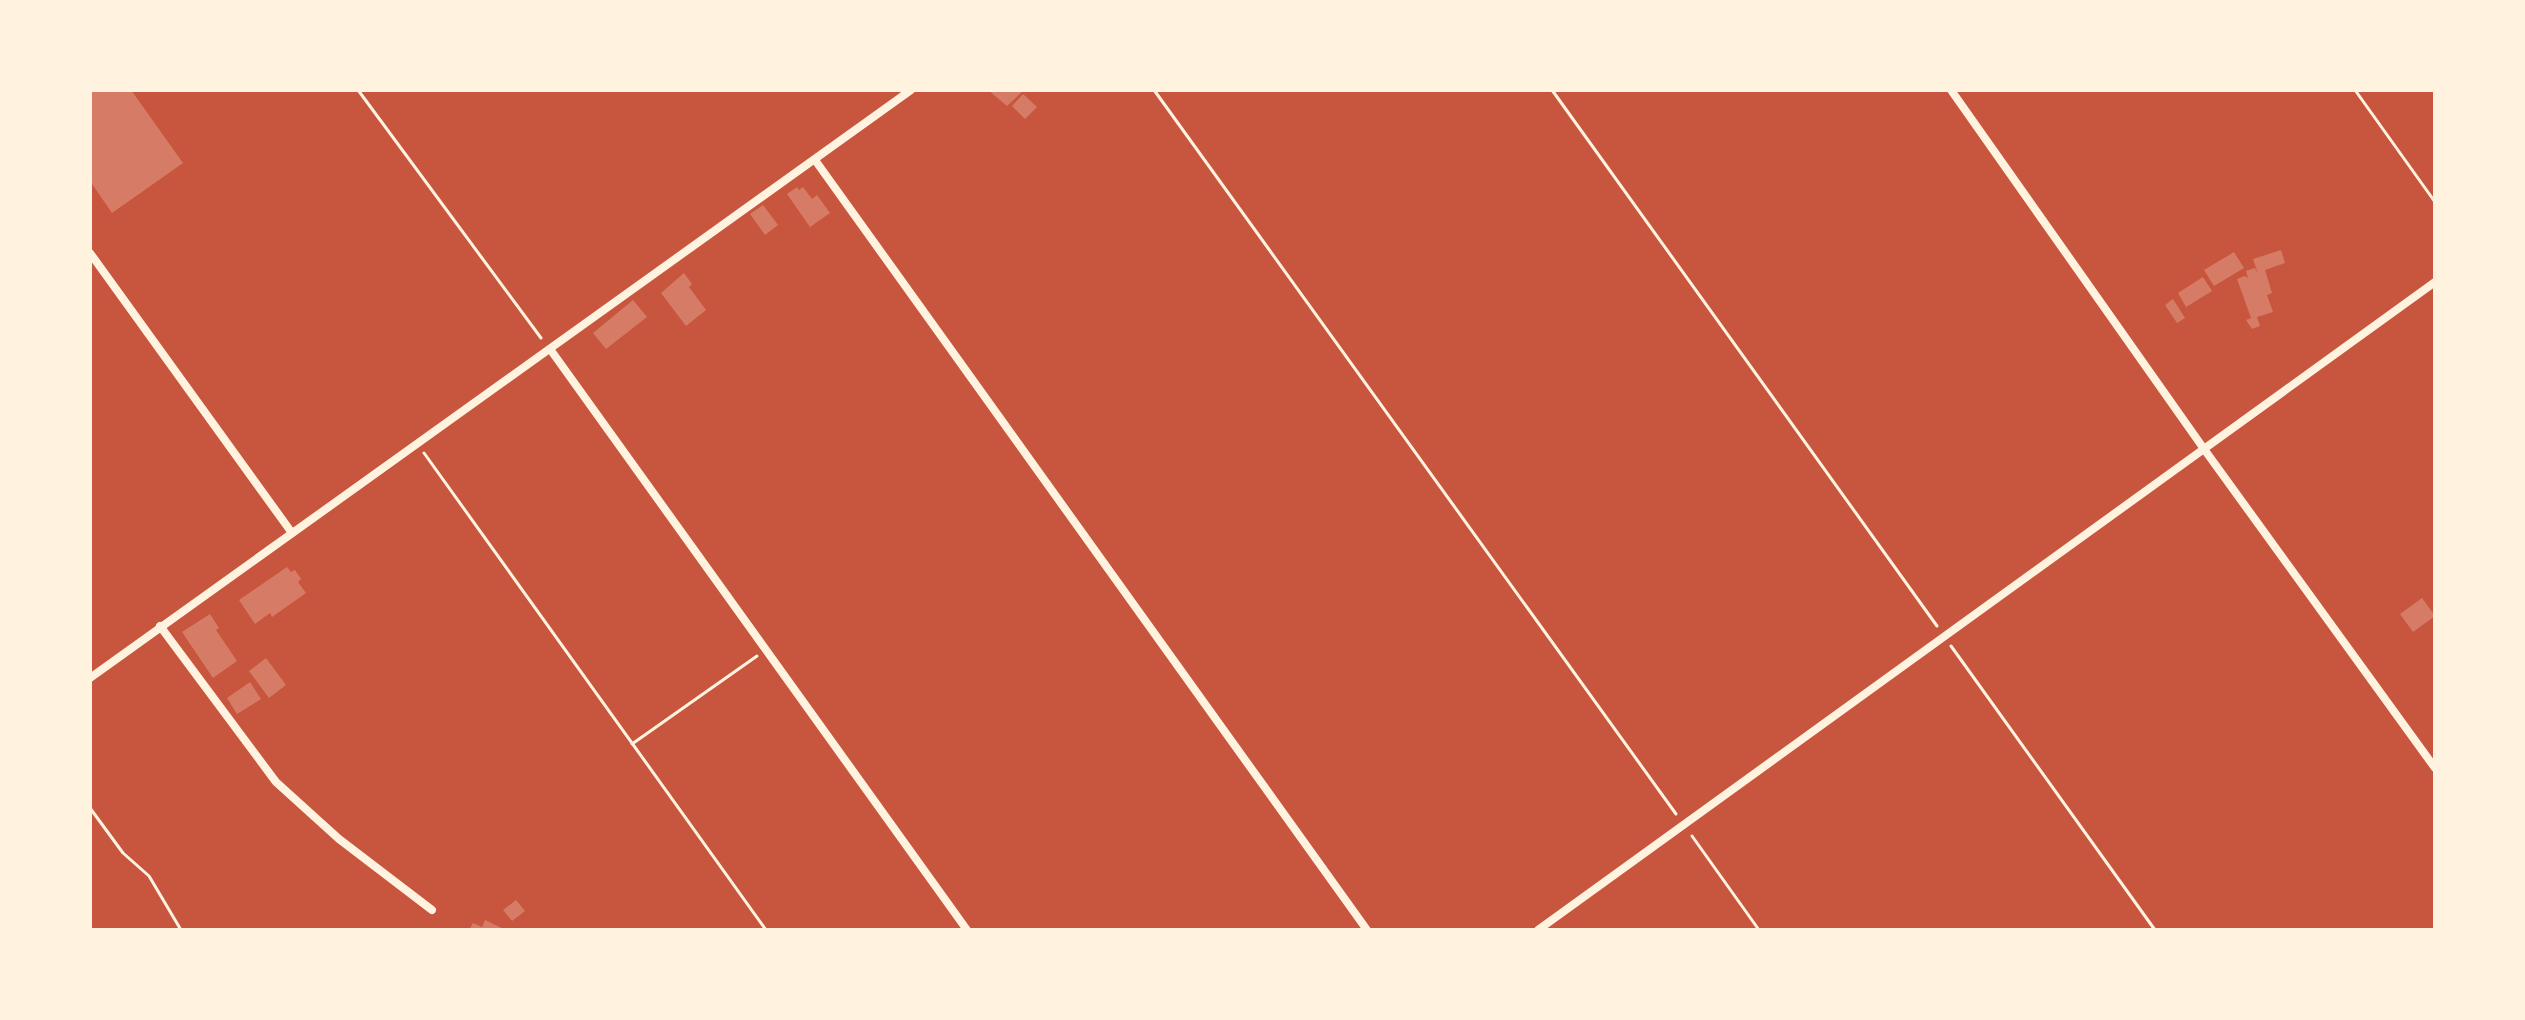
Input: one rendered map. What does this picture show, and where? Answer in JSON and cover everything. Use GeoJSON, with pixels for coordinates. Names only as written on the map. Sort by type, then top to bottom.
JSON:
{"type":"FeatureCollection","features":[{"type":"Feature","properties":{"kind":"street"},"geometry":{"type":"LineString","coordinates":[[90,678],[911,90]]}},
{"type":"Feature","properties":{"kind":"street"},"geometry":{"type":"LineString","coordinates":[[1951,90],[2204,449],[2435,768]]}},
{"type":"Feature","properties":{"kind":"street"},"geometry":{"type":"LineString","coordinates":[[815,160],[1367,930]]}},
{"type":"Feature","properties":{"kind":"street"},"geometry":{"type":"LineString","coordinates":[[90,253],[292,533]]}},
{"type":"Feature","properties":{"kind":"street"},"geometry":{"type":"LineString","coordinates":[[1538,930],[2435,282]]}},
{"type":"Feature","properties":{"kind":"street"},"geometry":{"type":"LineString","coordinates":[[550,349],[967,930]]}},
{"type":"Feature","properties":{"kind":"street"},"geometry":{"type":"LineString","coordinates":[[160,626],[276,782],[339,839],[432,910]]}},
{"type":"Feature","properties":{"kind":"path"},"geometry":{"type":"LineString","coordinates":[[358,90],[550,349]]}},
{"type":"Feature","properties":{"kind":"path"},"geometry":{"type":"LineString","coordinates":[[1154,90],[1759,930]]}},
{"type":"Feature","properties":{"kind":"path"},"geometry":{"type":"LineString","coordinates":[[1552,90],[2155,930]]}},
{"type":"Feature","properties":{"kind":"path"},"geometry":{"type":"LineString","coordinates":[[2355,90],[2435,202]]}},
{"type":"Feature","properties":{"kind":"path"},"geometry":{"type":"LineString","coordinates":[[417,444],[766,930]]}},
{"type":"Feature","properties":{"kind":"path"},"geometry":{"type":"LineString","coordinates":[[632,744],[765,650]]}},
{"type":"Feature","properties":{"kind":"path"},"geometry":{"type":"LineString","coordinates":[[90,808],[123,853],[149,876],[181,930]]}},
{"type":"Feature","properties":{"kind":"building"},"geometry":{"type":"Polygon","coordinates":[[[90,90],[131,90],[183,163],[112,213],[90,181],[90,90]]]}},
{"type":"Feature","properties":{"kind":"building"},"geometry":{"type":"Polygon","coordinates":[[[988,90],[1024,90],[1007,106],[988,90]]]}},
{"type":"Feature","properties":{"kind":"building"},"geometry":{"type":"Polygon","coordinates":[[[1023,94],[1037,107],[1025,119],[1012,106],[1023,94]]]}},
{"type":"Feature","properties":{"kind":"building"},"geometry":{"type":"Polygon","coordinates":[[[797,187],[799,190],[803,187],[812,199],[817,195],[830,213],[810,227],[787,194],[797,187]]]}},
{"type":"Feature","properties":{"kind":"building"},"geometry":{"type":"Polygon","coordinates":[[[763,205],[778,225],[765,235],[750,214],[763,205]]]}},
{"type":"Feature","properties":{"kind":"building"},"geometry":{"type":"Polygon","coordinates":[[[2281,250],[2285,263],[2265,270],[2272,293],[2267,295],[2273,312],[2257,317],[2260,326],[2252,329],[2246,320],[2251,318],[2237,279],[2248,278],[2246,271],[2255,268],[2258,274],[2253,259],[2281,250]]]}},
{"type":"Feature","properties":{"kind":"building"},"geometry":{"type":"Polygon","coordinates":[[[2234,252],[2244,268],[2214,286],[2204,270],[2234,252]]]}},
{"type":"Feature","properties":{"kind":"building"},"geometry":{"type":"Polygon","coordinates":[[[684,273],[692,284],[689,287],[706,310],[686,326],[661,293],[684,273]]]}},
{"type":"Feature","properties":{"kind":"building"},"geometry":{"type":"Polygon","coordinates":[[[2203,277],[2212,291],[2186,307],[2178,293],[2203,277]]]}},
{"type":"Feature","properties":{"kind":"building"},"geometry":{"type":"Polygon","coordinates":[[[2173,299],[2185,318],[2177,323],[2165,305],[2173,299]]]}},
{"type":"Feature","properties":{"kind":"building"},"geometry":{"type":"Polygon","coordinates":[[[633,300],[647,317],[606,349],[593,333],[633,300]]]}},
{"type":"Feature","properties":{"kind":"building"},"geometry":{"type":"Polygon","coordinates":[[[287,567],[291,572],[295,570],[301,579],[298,582],[306,593],[272,617],[270,613],[255,624],[239,600],[287,567]]]}},
{"type":"Feature","properties":{"kind":"building"},"geometry":{"type":"Polygon","coordinates":[[[2422,598],[2435,616],[2413,632],[2400,614],[2422,598]]]}},
{"type":"Feature","properties":{"kind":"building"},"geometry":{"type":"Polygon","coordinates":[[[210,614],[219,628],[216,630],[237,661],[213,678],[182,632],[210,614]]]}},
{"type":"Feature","properties":{"kind":"building"},"geometry":{"type":"Polygon","coordinates":[[[266,658],[286,685],[269,698],[249,671],[266,658]]]}},
{"type":"Feature","properties":{"kind":"building"},"geometry":{"type":"Polygon","coordinates":[[[250,682],[261,699],[237,714],[227,698],[250,682]]]}},
{"type":"Feature","properties":{"kind":"building"},"geometry":{"type":"Polygon","coordinates":[[[516,900],[525,911],[512,921],[503,910],[516,900]]]}},
{"type":"Feature","properties":{"kind":"building"},"geometry":{"type":"Polygon","coordinates":[[[485,920],[506,930],[469,930],[473,923],[482,927],[485,920]]]}}]}
